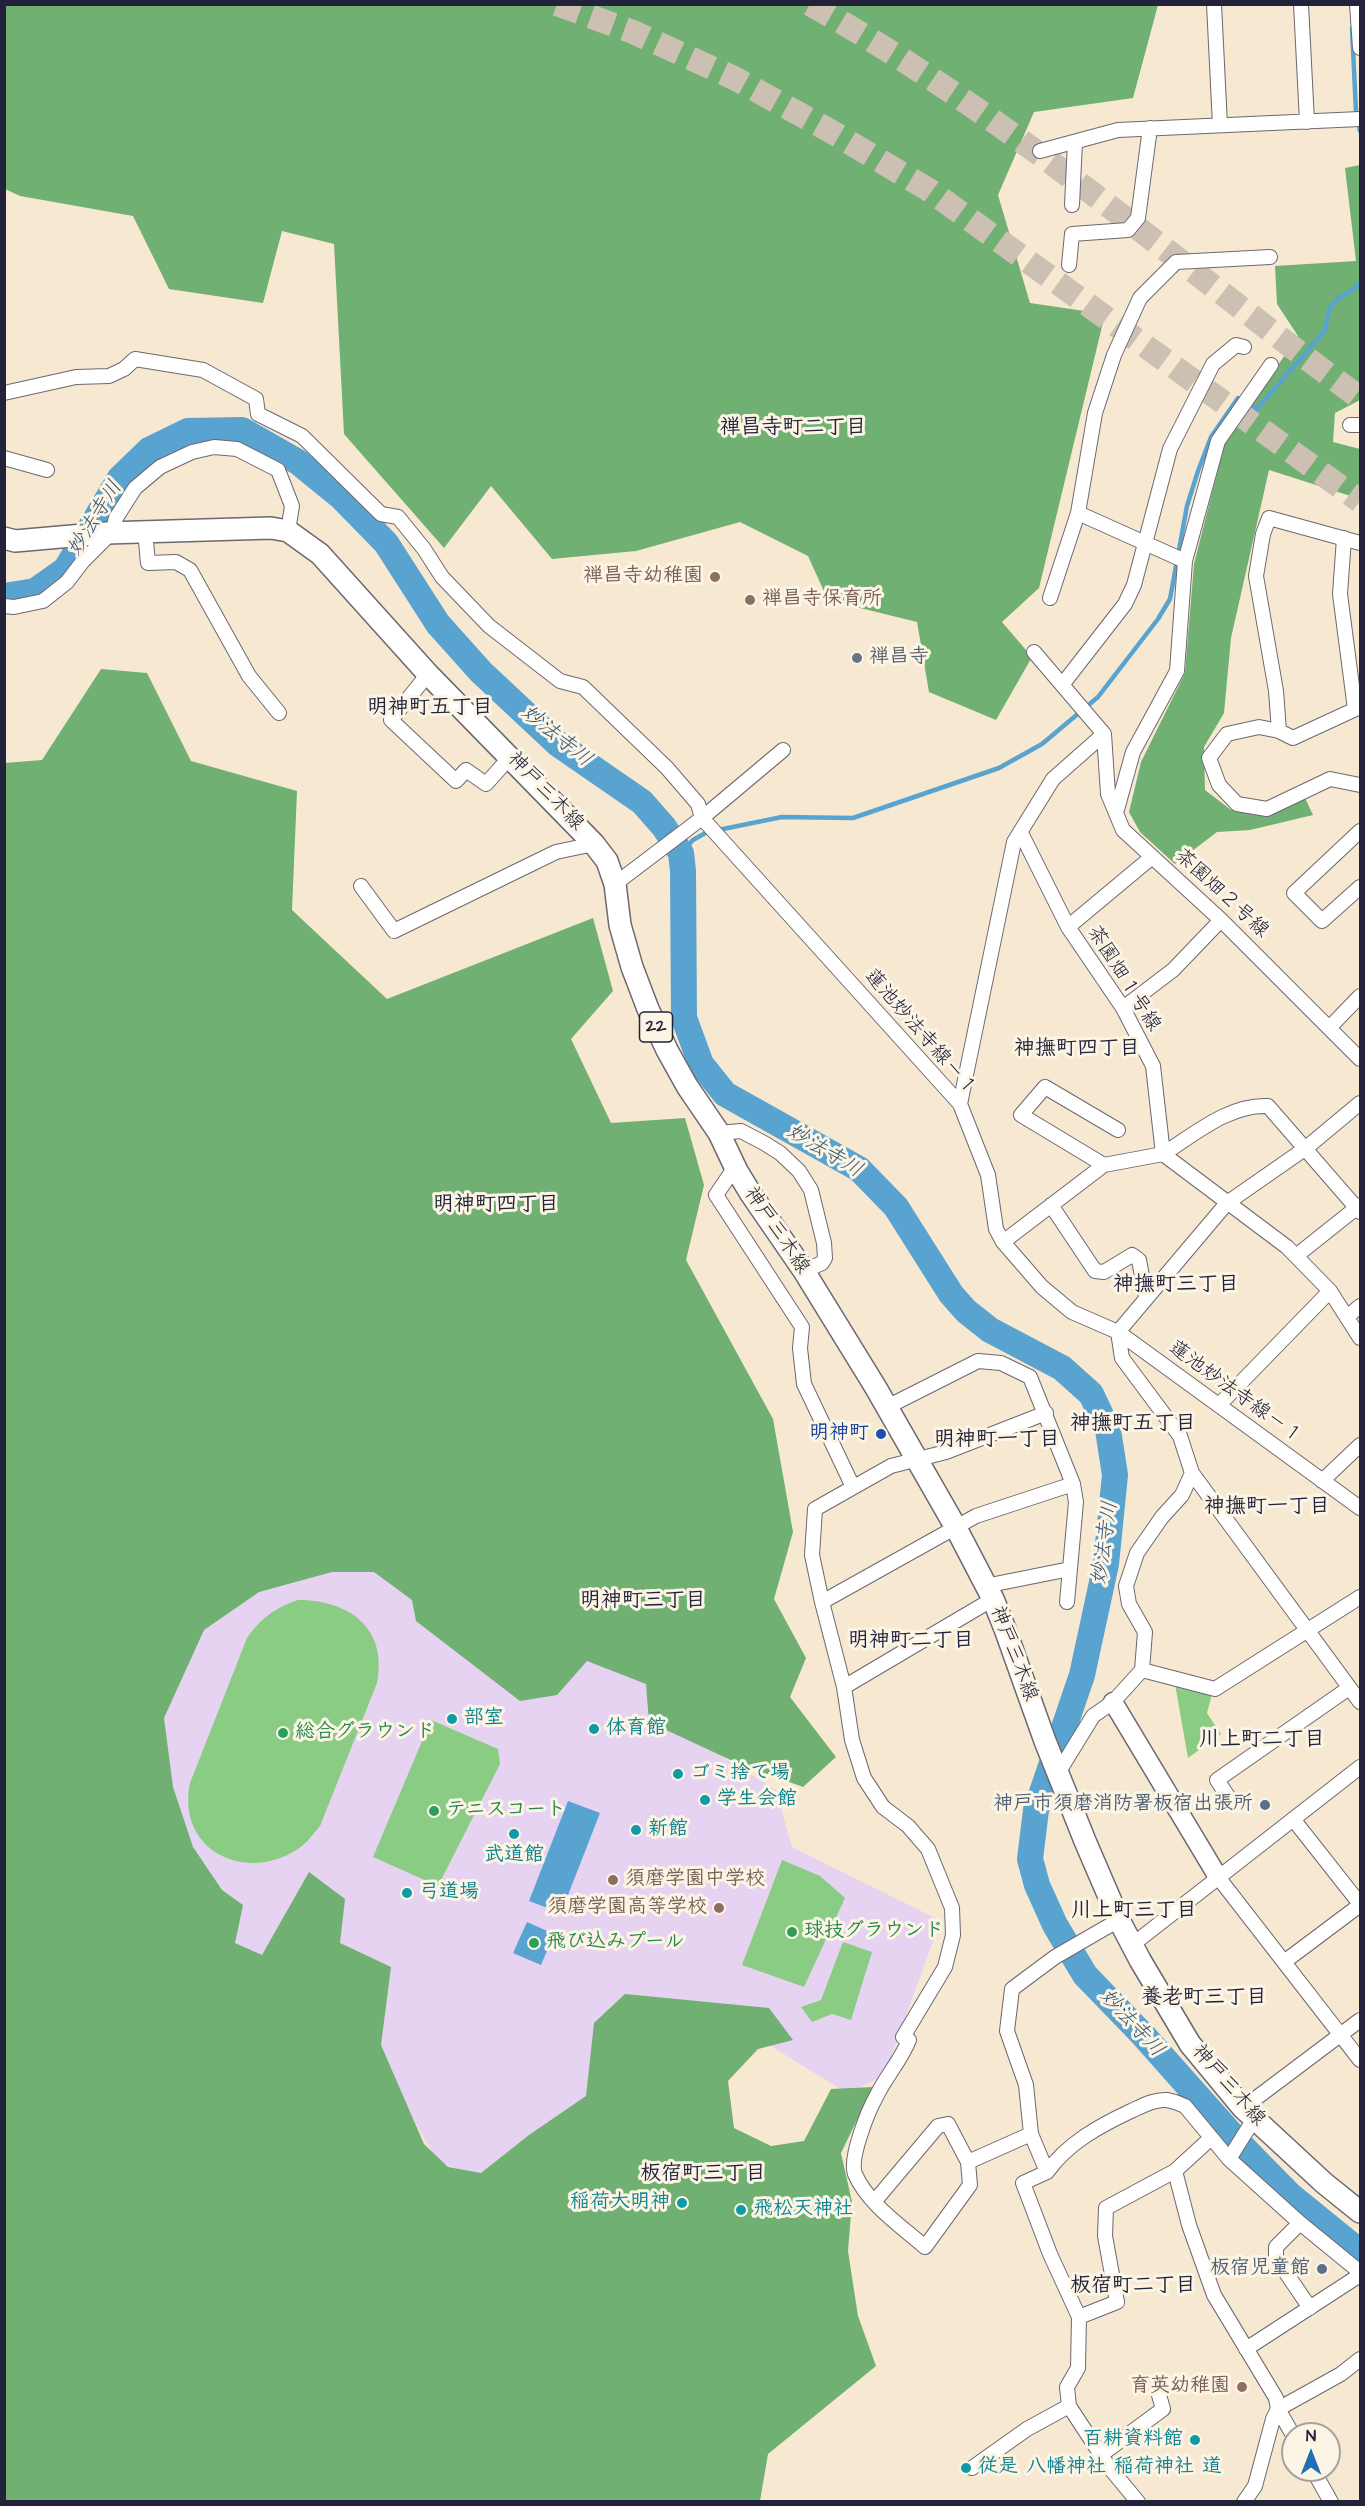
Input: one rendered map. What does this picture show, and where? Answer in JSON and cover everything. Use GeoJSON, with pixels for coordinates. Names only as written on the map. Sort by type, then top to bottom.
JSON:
{"type":"FeatureCollection","features":[{"type":"Feature","properties":{"kind":"main road"},"geometry":{"type":"LineString","coordinates":[[4,538],[15,541],[145,531],[271,528],[288,531]]}},
{"type":"Feature","properties":{"kind":"main road","name":"神戸三木線"},"geometry":{"type":"LineString","coordinates":[[288,531],[320,554],[428,674],[511,756],[594,844],[607,861],[615,885],[620,925],[632,967],[648,1009],[687,1086],[719,1133],[735,1167],[804,1271],[918,1459],[955,1526],[1005,1629],[1057,1771],[1119,1920],[1132,1945],[1190,2044],[1248,2119],[1360,2212]]}},
{"type":"Feature","properties":{"kind":"street"},"geometry":{"type":"LineString","coordinates":[[1214,4],[1220,125]]}},
{"type":"Feature","properties":{"kind":"street"},"geometry":{"type":"LineString","coordinates":[[1301,4],[1307,122]]}},
{"type":"Feature","properties":{"kind":"street"},"geometry":{"type":"LineString","coordinates":[[1358,4],[1360,48]]}},
{"type":"Feature","properties":{"kind":"street"},"geometry":{"type":"LineString","coordinates":[[1040,151],[1118,130],[1360,119]]}},
{"type":"Feature","properties":{"kind":"street"},"geometry":{"type":"LineString","coordinates":[[1069,266],[1072,234],[1128,230],[1138,219],[1150,128]]}},
{"type":"Feature","properties":{"kind":"street"},"geometry":{"type":"LineString","coordinates":[[1072,205],[1075,142]]}},
{"type":"Feature","properties":{"kind":"street"},"geometry":{"type":"LineString","coordinates":[[1050,598],[1078,513],[1095,413],[1114,355],[1140,298],[1176,262],[1270,257]]}},
{"type":"Feature","properties":{"kind":"street"},"geometry":{"type":"LineString","coordinates":[[1062,685],[1125,604],[1134,585],[1170,449],[1213,364],[1236,345],[1244,347]]}},
{"type":"Feature","properties":{"kind":"street","name":"蓮池妙法寺線－１"},"geometry":{"type":"LineString","coordinates":[[4,393],[76,377],[109,376],[124,369],[135,359],[203,370],[256,399],[258,414],[302,436],[381,514],[398,517],[424,549],[441,577],[489,626],[560,681],[583,687],[667,768],[698,804],[704,820],[960,1104],[988,1175],[996,1229],[1003,1242],[1042,1287],[1072,1312],[1118,1332],[1360,1508]]}},
{"type":"Feature","properties":{"kind":"street"},"geometry":{"type":"LineString","coordinates":[[1116,813],[1133,752],[1177,670],[1185,561],[1218,441],[1271,365]]}},
{"type":"Feature","properties":{"kind":"street"},"geometry":{"type":"LineString","coordinates":[[4,606],[14,607],[43,601],[67,582],[109,533],[135,488],[160,467],[192,452],[214,447],[237,449],[278,470],[292,506],[288,531]]}},
{"type":"Feature","properties":{"kind":"street"},"geometry":{"type":"LineString","coordinates":[[4,458],[47,470]]}},
{"type":"Feature","properties":{"kind":"street"},"geometry":{"type":"LineString","coordinates":[[1078,513],[1185,561]]}},
{"type":"Feature","properties":{"kind":"street"},"geometry":{"type":"LineString","coordinates":[[1279,731],[1276,690],[1256,576],[1263,534],[1269,519],[1360,543]]}},
{"type":"Feature","properties":{"kind":"street"},"geometry":{"type":"LineString","coordinates":[[145,531],[148,563],[176,562],[190,570],[249,676],[279,713]]}},
{"type":"Feature","properties":{"kind":"street"},"geometry":{"type":"LineString","coordinates":[[1344,538],[1340,594],[1358,708],[1293,738],[1279,731],[1258,727],[1227,734],[1209,758],[1220,785],[1237,804],[1268,809],[1330,779],[1360,785]]}},
{"type":"Feature","properties":{"kind":"street"},"geometry":{"type":"LineString","coordinates":[[960,1104],[1014,842],[1053,779],[1104,734],[1034,652]]}},
{"type":"Feature","properties":{"kind":"street"},"geometry":{"type":"LineString","coordinates":[[428,674],[391,720],[456,781],[466,770],[486,784],[511,756]]}},
{"type":"Feature","properties":{"kind":"street","name":"茶園畑２号線"},"geometry":{"type":"LineString","coordinates":[[1104,734],[1108,794],[1123,830],[1221,920],[1360,1059]]}},
{"type":"Feature","properties":{"kind":"street"},"geometry":{"type":"LineString","coordinates":[[615,885],[683,831],[704,820],[783,750]]}},
{"type":"Feature","properties":{"kind":"street"},"geometry":{"type":"LineString","coordinates":[[1360,831],[1294,893],[1322,921],[1360,887]]}},
{"type":"Feature","properties":{"kind":"street","name":"茶園畑１号線"},"geometry":{"type":"LineString","coordinates":[[1021,833],[1068,927],[1123,1008],[1153,1066],[1163,1154]]}},
{"type":"Feature","properties":{"kind":"street"},"geometry":{"type":"LineString","coordinates":[[361,886],[394,931],[556,852],[594,844]]}},
{"type":"Feature","properties":{"kind":"street"},"geometry":{"type":"LineString","coordinates":[[1068,927],[1152,857]]}},
{"type":"Feature","properties":{"kind":"street"},"geometry":{"type":"LineString","coordinates":[[1123,1008],[1173,970],[1221,920]]}},
{"type":"Feature","properties":{"kind":"street"},"geometry":{"type":"LineString","coordinates":[[1330,1027],[1360,996]]}},
{"type":"Feature","properties":{"kind":"street"},"geometry":{"type":"LineString","coordinates":[[1104,1165],[1021,1115],[1045,1087],[1118,1131]]}},
{"type":"Feature","properties":{"kind":"street"},"geometry":{"type":"LineString","coordinates":[[1360,1103],[1306,1148],[1227,1203],[1118,1332],[1122,1358],[1180,1436],[1192,1473],[1360,1702]]}},
{"type":"Feature","properties":{"kind":"street"},"geometry":{"type":"LineString","coordinates":[[1003,1242],[1104,1165],[1163,1154],[1232,1112],[1252,1105],[1268,1106],[1359,1208],[1296,1256]]}},
{"type":"Feature","properties":{"kind":"street"},"geometry":{"type":"LineString","coordinates":[[719,1133],[741,1131],[780,1153],[799,1172],[811,1191],[824,1243],[825,1258],[822,1263],[804,1271]]}},
{"type":"Feature","properties":{"kind":"street"},"geometry":{"type":"LineString","coordinates":[[1163,1154],[1287,1247],[1330,1291],[1360,1338]]}},
{"type":"Feature","properties":{"kind":"street"},"geometry":{"type":"LineString","coordinates":[[735,1167],[716,1195],[802,1327],[800,1348],[804,1384],[853,1487]]}},
{"type":"Feature","properties":{"kind":"street"},"geometry":{"type":"LineString","coordinates":[[1051,1205],[1095,1271],[1104,1272],[1132,1255],[1139,1260],[1146,1297]]}},
{"type":"Feature","properties":{"kind":"street"},"geometry":{"type":"LineString","coordinates":[[1220,1404],[1330,1291]]}},
{"type":"Feature","properties":{"kind":"street"},"geometry":{"type":"LineString","coordinates":[[1347,1317],[1360,1306]]}},
{"type":"Feature","properties":{"kind":"street"},"geometry":{"type":"LineString","coordinates":[[887,1407],[978,1361],[1001,1364],[1030,1377],[1073,1484],[1076,1502],[1067,1602]]}},
{"type":"Feature","properties":{"kind":"street"},"geometry":{"type":"LineString","coordinates":[[874,2202],[938,2126],[948,2124],[968,2162],[970,2185],[925,2247],[874,2202],[855,2173],[854,2156],[876,2095],[903,2056],[909,2040],[903,2037],[945,1966],[953,1935],[952,1908],[928,1849],[908,1826],[883,1807],[864,1778],[852,1740],[844,1687],[812,1555],[815,1509],[891,1466],[946,1452],[1046,1413]]}},
{"type":"Feature","properties":{"kind":"street"},"geometry":{"type":"LineString","coordinates":[[1322,1481],[1360,1445]]}},
{"type":"Feature","properties":{"kind":"street"},"geometry":{"type":"LineString","coordinates":[[1057,1771],[1093,1716],[1113,1702],[1142,1670],[1145,1632],[1129,1604],[1126,1586],[1137,1553],[1162,1517],[1182,1495],[1192,1473]]}},
{"type":"Feature","properties":{"kind":"street"},"geometry":{"type":"LineString","coordinates":[[822,1602],[976,1515],[1073,1484]]}},
{"type":"Feature","properties":{"kind":"street"},"geometry":{"type":"LineString","coordinates":[[844,1687],[989,1593],[1070,1569]]}},
{"type":"Feature","properties":{"kind":"street"},"geometry":{"type":"LineString","coordinates":[[1142,1670],[1215,1689],[1360,1597]]}},
{"type":"Feature","properties":{"kind":"street"},"geometry":{"type":"LineString","coordinates":[[1231,1801],[1217,1780],[1349,1688]]}},
{"type":"Feature","properties":{"kind":"street"},"geometry":{"type":"LineString","coordinates":[[1113,1702],[1218,1877],[1360,2060]]}},
{"type":"Feature","properties":{"kind":"street"},"geometry":{"type":"LineString","coordinates":[[1132,1945],[1360,1767]]}},
{"type":"Feature","properties":{"kind":"street"},"geometry":{"type":"LineString","coordinates":[[1284,1962],[1360,1905],[1293,1819]]}},
{"type":"Feature","properties":{"kind":"street"},"geometry":{"type":"LineString","coordinates":[[1047,2172],[1031,2134],[1026,2085],[1007,2031],[1012,1989],[1055,1957],[1119,1920]]}},
{"type":"Feature","properties":{"kind":"street"},"geometry":{"type":"LineString","coordinates":[[1229,2159],[1248,2119],[1341,2034],[1360,2020]]}},
{"type":"Feature","properties":{"kind":"street"},"geometry":{"type":"LineString","coordinates":[[1138,2502],[1109,2467],[1069,2406],[1067,2387],[1078,2368],[1079,2317],[1050,2254],[1023,2183],[1047,2172],[1055,2161],[1097,2127],[1153,2101],[1166,2100],[1185,2106],[1229,2159],[1360,2274],[1246,2349]]}},
{"type":"Feature","properties":{"kind":"street"},"geometry":{"type":"LineString","coordinates":[[968,2162],[1031,2134]]}},
{"type":"Feature","properties":{"kind":"street"},"geometry":{"type":"LineString","coordinates":[[1079,2317],[1117,2302],[1105,2236],[1106,2208],[1175,2171],[1210,2138]]}},
{"type":"Feature","properties":{"kind":"street"},"geometry":{"type":"LineString","coordinates":[[1175,2171],[1189,2225],[1214,2295],[1276,2398],[1278,2409],[1286,2422]]}},
{"type":"Feature","properties":{"kind":"street"},"geometry":{"type":"LineString","coordinates":[[1300,2223],[1276,2247],[1276,2258],[1310,2308]]}},
{"type":"Feature","properties":{"kind":"street"},"geometry":{"type":"LineString","coordinates":[[1244,2502],[1255,2486],[1273,2419],[1278,2409],[1341,2374],[1360,2359]]}},
{"type":"Feature","properties":{"kind":"street"},"geometry":{"type":"LineString","coordinates":[[1102,2454],[1163,2409],[1159,2396]]}},
{"type":"Feature","properties":{"kind":"street"},"geometry":{"type":"LineString","coordinates":[[972,2468],[1027,2429],[1069,2406]]}},
{"type":"Feature","properties":{"kind":"street"},"geometry":{"type":"LineString","coordinates":[[1320,2482],[1331,2502]]}},
{"type":"Feature","properties":{"kind":"shaded area"},"geometry":{"type":"Polygon","coordinates":[[[328,1551],[580,1644],[656,1667],[658,1718],[776,1790],[792,1847],[933,1917],[935,1936],[884,2076],[847,2093],[709,2008],[597,2102],[477,2176],[438,2162],[356,2019],[214,1955],[142,1735],[223,1585],[328,1551]]]}},
{"type":"Feature","properties":{"kind":"green space"},"geometry":{"type":"Polygon","coordinates":[[[4,5],[1158,5],[1133,98],[1034,112],[998,195],[1030,303],[1105,314],[1039,588],[1002,622],[1032,657],[996,720],[929,692],[917,622],[828,600],[808,556],[740,522],[636,551],[552,559],[491,486],[444,548],[344,434],[334,244],[282,231],[263,303],[169,289],[133,216],[20,196],[5,189],[4,5]]]}},
{"type":"Feature","properties":{"kind":"green space"},"geometry":{"type":"Polygon","coordinates":[[[1360,165],[1360,400],[1335,413],[1333,442],[1360,449],[1360,499],[1269,470],[1231,638],[1224,713],[1204,747],[1205,790],[1231,810],[1269,814],[1305,798],[1313,815],[1250,830],[1217,832],[1175,864],[1140,832],[1129,812],[1141,762],[1185,673],[1194,564],[1225,442],[1298,336],[1277,304],[1275,266],[1356,261],[1345,168],[1360,165]]]}},
{"type":"Feature","properties":{"kind":"green space"},"geometry":{"type":"Polygon","coordinates":[[[101,669],[147,673],[191,761],[297,791],[292,910],[387,999],[593,918],[613,991],[571,1039],[611,1123],[685,1118],[704,1185],[686,1260],[773,1419],[793,1532],[774,1599],[806,1658],[790,1697],[836,1757],[803,1787],[737,1763],[649,1722],[646,1684],[587,1661],[557,1695],[520,1701],[416,1621],[412,1600],[374,1572],[332,1572],[259,1592],[204,1630],[164,1718],[173,1787],[193,1847],[222,1890],[243,1905],[235,1943],[262,1955],[309,1872],[345,1899],[340,1943],[391,1967],[381,2045],[424,2144],[448,2167],[481,2173],[529,2135],[586,2096],[594,2023],[625,1994],[769,2008],[793,2040],[758,2049],[728,2081],[734,2128],[771,2146],[804,2141],[831,2089],[873,2087],[841,2153],[852,2202],[848,2251],[858,2316],[876,2366],[768,2454],[760,2501],[5,2501],[5,763],[42,760],[101,669]]]}},
{"type":"Feature","properties":{"kind":"green space","name":"総合グラウンド"},"geometry":{"type":"Polygon","coordinates":[[[298,1600],[333,1605],[361,1621],[376,1647],[379,1664],[377,1683],[320,1826],[301,1847],[278,1859],[257,1863],[237,1861],[219,1854],[204,1843],[194,1826],[188,1807],[190,1783],[247,1638],[269,1614],[298,1600]]]}},
{"type":"Feature","properties":{"kind":"green space"},"geometry":{"type":"Polygon","coordinates":[[[1175,1684],[1212,1694],[1207,1713],[1221,1734],[1188,1758],[1175,1684]]]}},
{"type":"Feature","properties":{"kind":"green space","name":"テニスコート"},"geometry":{"type":"Polygon","coordinates":[[[431,1720],[498,1749],[500,1764],[438,1886],[373,1857],[431,1720]]]}},
{"type":"Feature","properties":{"kind":"green space","name":"球技グラウンド"},"geometry":{"type":"Polygon","coordinates":[[[782,1860],[820,1876],[845,1898],[804,1987],[742,1965],[782,1860]]]}},
{"type":"Feature","properties":{"kind":"green space"},"geometry":{"type":"Polygon","coordinates":[[[843,1942],[872,1952],[851,2020],[832,2014],[812,2022],[801,2007],[821,2000],[843,1942]]]}},
{"type":"Feature","properties":{"kind":"water"},"geometry":{"type":"Polygon","coordinates":[[[568,1801],[600,1813],[561,1913],[529,1901],[568,1801]]]}},
{"type":"Feature","properties":{"kind":"water","name":"飛び込みプール"},"geometry":{"type":"Polygon","coordinates":[[[527,1922],[554,1934],[541,1965],[513,1953],[527,1922]]]}},
{"type":"Feature","properties":{"kind":"waterway"},"geometry":{"type":"LineString","coordinates":[[1352,28],[1356,112],[1360,131]]}},
{"type":"Feature","properties":{"kind":"waterway"},"geometry":{"type":"LineString","coordinates":[[718,830],[782,817],[853,818],[999,768],[1042,744],[1098,697],[1158,619],[1170,599],[1187,506],[1211,437],[1238,398],[1257,409],[1326,329],[1332,305],[1360,284]]}},
{"type":"Feature","properties":{"kind":"waterway","name":"妙法寺川"},"geometry":{"type":"LineString","coordinates":[[4,596],[35,591],[66,569],[120,478],[149,450],[188,431],[242,430],[298,462],[341,497],[386,543],[438,624],[481,672],[558,744],[642,802],[664,827],[681,853],[684,1018],[701,1064],[725,1094],[859,1169],[896,1207],[951,1294],[966,1311],[990,1330],[1062,1368],[1091,1394],[1108,1430],[1115,1475],[1106,1564],[1082,1675],[1036,1810],[1030,1859],[1037,1885],[1055,1925],[1085,1975],[1143,2035],[1239,2143],[1290,2195],[1360,2252]]}},
{"type":"Feature","properties":{"kind":"waterway"},"geometry":{"type":"LineString","coordinates":[[681,853],[693,840],[709,831]]}},
{"type":"Feature","properties":{"kind":"tunnel"},"geometry":{"type":"LineString","coordinates":[[557,4],[633,32],[734,78],[832,132],[929,190],[1360,501]]}},
{"type":"Feature","properties":{"kind":"tunnel"},"geometry":{"type":"LineString","coordinates":[[810,4],[883,47],[1023,142],[1360,398]]}},
{"type":"Feature","properties":{"kind":"place","name":"禅昌寺幼稚園"},"geometry":{"type":"Point","coordinates":[715,577]}},
{"type":"Feature","properties":{"kind":"place","name":"禅昌寺保育所"},"geometry":{"type":"Point","coordinates":[750,600]}},
{"type":"Feature","properties":{"kind":"place","name":"禅昌寺"},"geometry":{"type":"Point","coordinates":[857,658]}},
{"type":"Feature","properties":{"kind":"place","name":"明神町"},"geometry":{"type":"Point","coordinates":[881,1434]}},
{"type":"Feature","properties":{"kind":"place","name":"部室"},"geometry":{"type":"Point","coordinates":[452,1719]}},
{"type":"Feature","properties":{"kind":"place","name":"体育館"},"geometry":{"type":"Point","coordinates":[594,1729]}},
{"type":"Feature","properties":{"kind":"place","name":"総合グラウンド"},"geometry":{"type":"Point","coordinates":[283,1733]}},
{"type":"Feature","properties":{"kind":"place","name":"ゴミ捨て場"},"geometry":{"type":"Point","coordinates":[678,1774]}},
{"type":"Feature","properties":{"kind":"place","name":"学生会館"},"geometry":{"type":"Point","coordinates":[705,1800]}},
{"type":"Feature","properties":{"kind":"place","name":"神戸市須磨消防署板宿出張所"},"geometry":{"type":"Point","coordinates":[1265,1805]}},
{"type":"Feature","properties":{"kind":"place","name":"テニスコート"},"geometry":{"type":"Point","coordinates":[434,1811]}},
{"type":"Feature","properties":{"kind":"place","name":"新館"},"geometry":{"type":"Point","coordinates":[636,1830]}},
{"type":"Feature","properties":{"kind":"place","name":"武道館"},"geometry":{"type":"Point","coordinates":[514,1834]}},
{"type":"Feature","properties":{"kind":"place","name":"須磨学園中学校"},"geometry":{"type":"Point","coordinates":[613,1880]}},
{"type":"Feature","properties":{"kind":"place","name":"弓道場"},"geometry":{"type":"Point","coordinates":[407,1893]}},
{"type":"Feature","properties":{"kind":"place","name":"須磨学園高等学校"},"geometry":{"type":"Point","coordinates":[719,1908]}},
{"type":"Feature","properties":{"kind":"place","name":"球技グラウンド"},"geometry":{"type":"Point","coordinates":[792,1932]}},
{"type":"Feature","properties":{"kind":"place","name":"飛び込みプール"},"geometry":{"type":"Point","coordinates":[534,1943]}},
{"type":"Feature","properties":{"kind":"place","name":"稲荷大明神"},"geometry":{"type":"Point","coordinates":[682,2203]}},
{"type":"Feature","properties":{"kind":"place","name":"飛松天神社"},"geometry":{"type":"Point","coordinates":[741,2210]}},
{"type":"Feature","properties":{"kind":"place","name":"板宿児童館"},"geometry":{"type":"Point","coordinates":[1322,2269]}},
{"type":"Feature","properties":{"kind":"place","name":"育英幼稚園"},"geometry":{"type":"Point","coordinates":[1242,2387]}},
{"type":"Feature","properties":{"kind":"place","name":"百耕資料館"},"geometry":{"type":"Point","coordinates":[1195,2440]}},
{"type":"Feature","properties":{"kind":"place","name":"従是 八幡神社 稲荷神社 道"},"geometry":{"type":"Point","coordinates":[966,2468]}},
{"type":"Feature","properties":{"kind":"district","name":"禅昌寺町二丁目"},"geometry":{"type":"Point","coordinates":[793,429]}},
{"type":"Feature","properties":{"kind":"district","name":"明神町五丁目"},"geometry":{"type":"Point","coordinates":[430,709]}},
{"type":"Feature","properties":{"kind":"district","name":"神撫町四丁目"},"geometry":{"type":"Point","coordinates":[1077,1050]}},
{"type":"Feature","properties":{"kind":"district","name":"明神町四丁目"},"geometry":{"type":"Point","coordinates":[496,1206]}},
{"type":"Feature","properties":{"kind":"district","name":"神撫町三丁目"},"geometry":{"type":"Point","coordinates":[1176,1286]}},
{"type":"Feature","properties":{"kind":"district","name":"神撫町五丁目"},"geometry":{"type":"Point","coordinates":[1133,1425]}},
{"type":"Feature","properties":{"kind":"district","name":"明神町一丁目"},"geometry":{"type":"Point","coordinates":[997,1441]}},
{"type":"Feature","properties":{"kind":"district","name":"神撫町一丁目"},"geometry":{"type":"Point","coordinates":[1267,1508]}},
{"type":"Feature","properties":{"kind":"district","name":"明神町三丁目"},"geometry":{"type":"Point","coordinates":[643,1602]}},
{"type":"Feature","properties":{"kind":"district","name":"明神町二丁目"},"geometry":{"type":"Point","coordinates":[911,1642]}},
{"type":"Feature","properties":{"kind":"district","name":"川上町二丁目"},"geometry":{"type":"Point","coordinates":[1262,1741]}},
{"type":"Feature","properties":{"kind":"district","name":"川上町三丁目"},"geometry":{"type":"Point","coordinates":[1134,1912]}},
{"type":"Feature","properties":{"kind":"district","name":"養老町三丁目"},"geometry":{"type":"Point","coordinates":[1204,1999]}},
{"type":"Feature","properties":{"kind":"district","name":"板宿町三丁目"},"geometry":{"type":"Point","coordinates":[703,2175]}},
{"type":"Feature","properties":{"kind":"district","name":"板宿町二丁目"},"geometry":{"type":"Point","coordinates":[1133,2287]}}]}
